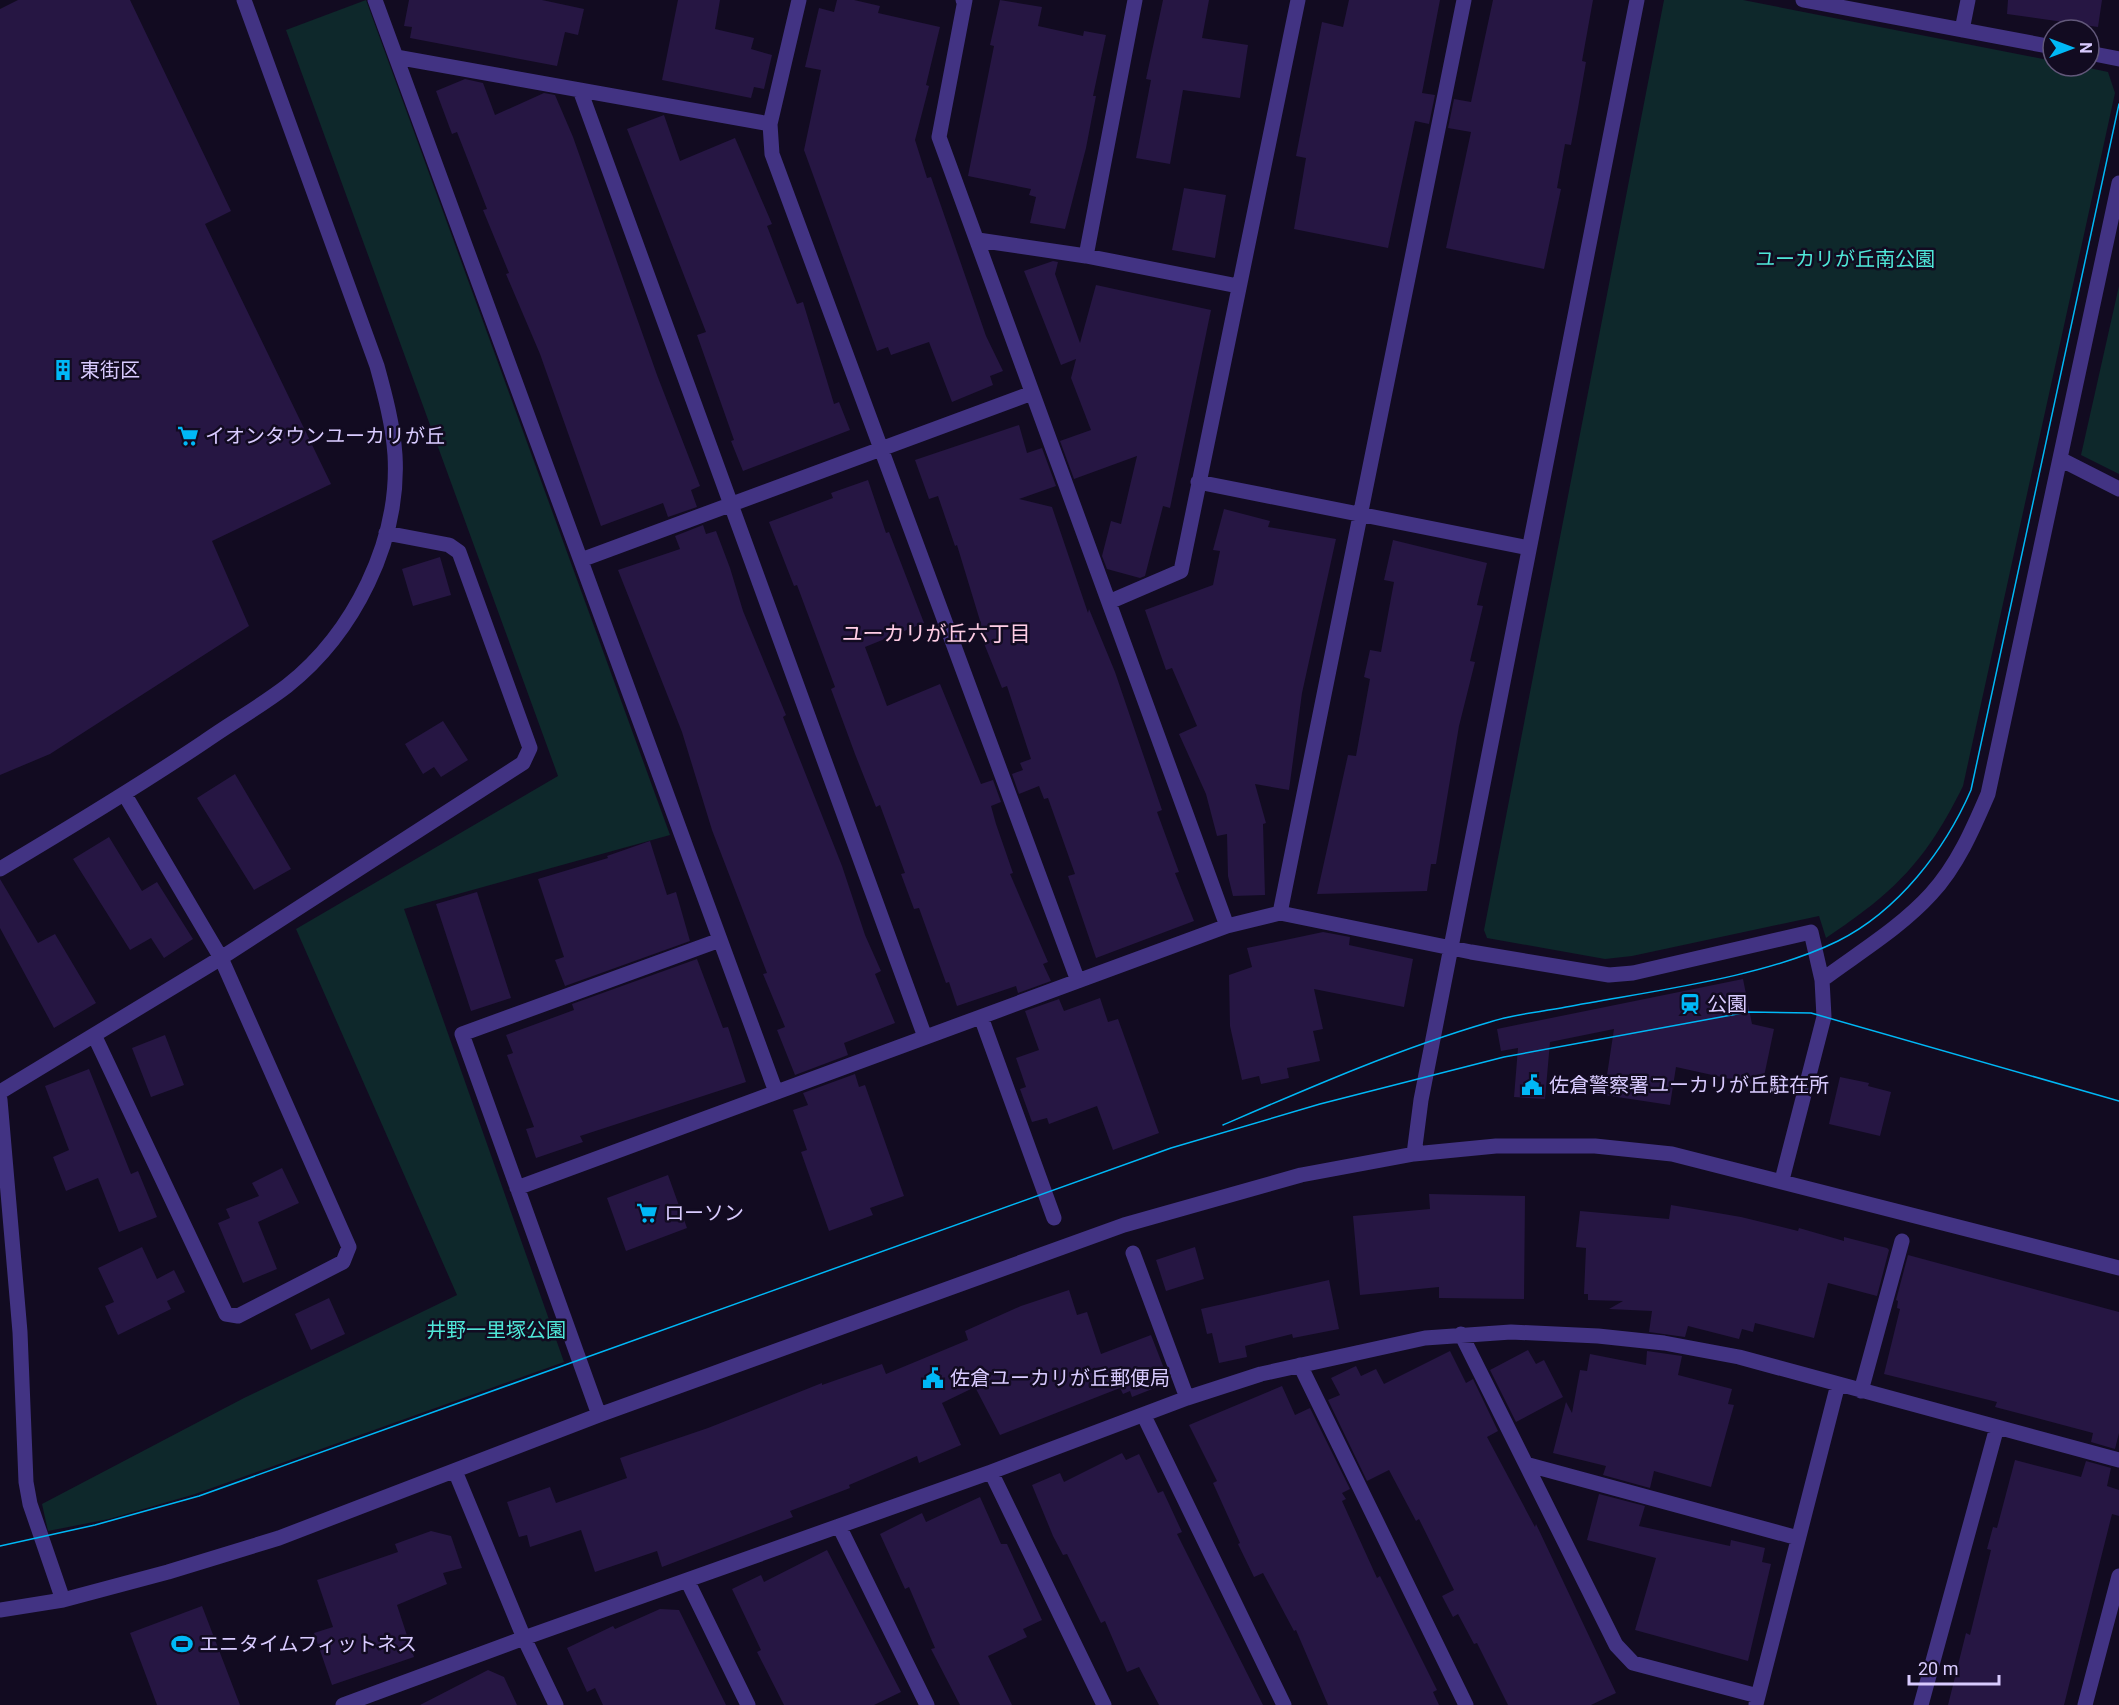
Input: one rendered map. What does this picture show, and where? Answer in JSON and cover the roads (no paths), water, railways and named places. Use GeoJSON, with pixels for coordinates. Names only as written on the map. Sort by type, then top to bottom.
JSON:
{"type":"FeatureCollection","features":[{"type":"Feature","properties":{"kind":"street"},"geometry":{"type":"LineString","coordinates":[[0,869],[125,795],[288,685],[319,655],[358,601],[375,566],[386,532],[393,492],[395,456],[388,406],[373,355],[244,0]]}},
{"type":"Feature","properties":{"kind":"street"},"geometry":{"type":"LineString","coordinates":[[375,0],[776,1092]]}},
{"type":"Feature","properties":{"kind":"street"},"geometry":{"type":"LineString","coordinates":[[799,0],[771,124],[772,154],[1078,981]]}},
{"type":"Feature","properties":{"kind":"street"},"geometry":{"type":"LineString","coordinates":[[963,0],[965,0],[939,137],[1227,926]]}},
{"type":"Feature","properties":{"kind":"street"},"geometry":{"type":"LineString","coordinates":[[1086,256],[1136,0]]}},
{"type":"Feature","properties":{"kind":"street"},"geometry":{"type":"LineString","coordinates":[[1109,602],[1180,571],[1298,0]]}},
{"type":"Feature","properties":{"kind":"street"},"geometry":{"type":"LineString","coordinates":[[1280,913],[1464,0]]}},
{"type":"Feature","properties":{"kind":"street"},"geometry":{"type":"LineString","coordinates":[[1414,1154],[1420,1100],[1637,0]]}},
{"type":"Feature","properties":{"kind":"street"},"geometry":{"type":"LineString","coordinates":[[1803,0],[2041,45]]}},
{"type":"Feature","properties":{"kind":"street"},"geometry":{"type":"LineString","coordinates":[[1962,30],[1968,0]]}},
{"type":"Feature","properties":{"kind":"street"},"geometry":{"type":"LineString","coordinates":[[2101,56],[2119,59]]}},
{"type":"Feature","properties":{"kind":"street"},"geometry":{"type":"LineString","coordinates":[[396,57],[771,124]]}},
{"type":"Feature","properties":{"kind":"street"},"geometry":{"type":"LineString","coordinates":[[580,90],[925,1037]]}},
{"type":"Feature","properties":{"kind":"street"},"geometry":{"type":"LineString","coordinates":[[1822,980],[1894,928],[1931,894],[1972,831],[1988,794],[2119,183]]}},
{"type":"Feature","properties":{"kind":"street"},"geometry":{"type":"LineString","coordinates":[[978,240],[1086,256],[1238,286]]}},
{"type":"Feature","properties":{"kind":"street"},"geometry":{"type":"LineString","coordinates":[[581,560],[1032,393]]}},
{"type":"Feature","properties":{"kind":"street"},"geometry":{"type":"LineString","coordinates":[[2060,459],[2119,489]]}},
{"type":"Feature","properties":{"kind":"street"},"geometry":{"type":"LineString","coordinates":[[1198,482],[1529,548]]}},
{"type":"Feature","properties":{"kind":"street"},"geometry":{"type":"LineString","coordinates":[[0,1092],[95,1037],[221,958],[523,763],[530,748],[459,552],[449,546],[386,532]]}},
{"type":"Feature","properties":{"kind":"street"},"geometry":{"type":"LineString","coordinates":[[95,1037],[226,1314],[238,1316],[343,1262],[348,1246],[221,958],[125,795]]}},
{"type":"Feature","properties":{"kind":"street"},"geometry":{"type":"LineString","coordinates":[[517,1188],[1227,926],[1280,913],[1450,948],[1609,975],[1633,973],[1811,932],[1822,980],[1824,1017],[1782,1180]]}},
{"type":"Feature","properties":{"kind":"street"},"geometry":{"type":"LineString","coordinates":[[599,1415],[462,1034],[720,940]]}},
{"type":"Feature","properties":{"kind":"street"},"geometry":{"type":"LineString","coordinates":[[981,1017],[1054,1218]]}},
{"type":"Feature","properties":{"kind":"street"},"geometry":{"type":"LineString","coordinates":[[0,1100],[20,1332],[26,1482],[30,1504],[63,1600]]}},
{"type":"Feature","properties":{"kind":"street"},"geometry":{"type":"LineString","coordinates":[[0,1610],[63,1600],[279,1539],[599,1415],[1124,1225],[1300,1175],[1414,1154],[1496,1146],[1595,1146],[1672,1154],[1782,1180],[2119,1268]]}},
{"type":"Feature","properties":{"kind":"street"},"geometry":{"type":"LineString","coordinates":[[1861,1390],[1902,1241]]}},
{"type":"Feature","properties":{"kind":"street"},"geometry":{"type":"LineString","coordinates":[[1133,1253],[1187,1398]]}},
{"type":"Feature","properties":{"kind":"street"},"geometry":{"type":"LineString","coordinates":[[344,1705],[363,1702],[524,1638],[991,1472],[1187,1398],[1261,1374],[1425,1338],[1511,1332],[1598,1335],[1664,1343],[1739,1357],[2119,1460]]}},
{"type":"Feature","properties":{"kind":"street"},"geometry":{"type":"LineString","coordinates":[[1461,1334],[1529,1465],[1616,1645],[1633,1663],[1756,1700],[1838,1384]]}},
{"type":"Feature","properties":{"kind":"street"},"geometry":{"type":"LineString","coordinates":[[1300,1365],[1466,1705]]}},
{"type":"Feature","properties":{"kind":"street"},"geometry":{"type":"LineString","coordinates":[[1144,1416],[1284,1705]]}},
{"type":"Feature","properties":{"kind":"street"},"geometry":{"type":"LineString","coordinates":[[1921,1705],[1997,1427]]}},
{"type":"Feature","properties":{"kind":"street"},"geometry":{"type":"LineString","coordinates":[[1529,1465],[1798,1538]]}},
{"type":"Feature","properties":{"kind":"street"},"geometry":{"type":"LineString","coordinates":[[455,1471],[524,1638],[556,1705]]}},
{"type":"Feature","properties":{"kind":"street"},"geometry":{"type":"LineString","coordinates":[[991,1472],[1104,1705]]}},
{"type":"Feature","properties":{"kind":"street"},"geometry":{"type":"LineString","coordinates":[[839,1526],[927,1705]]}},
{"type":"Feature","properties":{"kind":"street"},"geometry":{"type":"LineString","coordinates":[[2085,1705],[2119,1576]]}},
{"type":"Feature","properties":{"kind":"street"},"geometry":{"type":"LineString","coordinates":[[687,1580],[748,1705]]}},
{"type":"Feature","properties":{"kind":"tram line"},"geometry":{"type":"LineString","coordinates":[[1223,1125],[1388,1056],[1499,1019],[1705,982],[1776,965],[1808,954],[1860,928],[1900,896],[1917,877],[1948,835],[1971,790],[2119,104]]}},
{"type":"Feature","properties":{"kind":"tram line"},"geometry":{"type":"LineString","coordinates":[[0,1546],[95,1525],[199,1496],[1171,1148],[1320,1104],[1504,1057],[1748,1012],[1811,1013],[2119,1101]]}},
{"type":"Feature","properties":{"kind":"place","name":"東街区"},"geometry":{"type":"Point","coordinates":[63,370]}},
{"type":"Feature","properties":{"kind":"place","name":"イオンタウンユーカリが丘"},"geometry":{"type":"Point","coordinates":[188,436]}},
{"type":"Feature","properties":{"kind":"place","name":"公園"},"geometry":{"type":"Point","coordinates":[1690,1004]}},
{"type":"Feature","properties":{"kind":"place","name":"佐倉警察署ユーカリが丘駐在所"},"geometry":{"type":"Point","coordinates":[1532,1085]}},
{"type":"Feature","properties":{"kind":"place","name":"ローソン"},"geometry":{"type":"Point","coordinates":[647,1213]}},
{"type":"Feature","properties":{"kind":"place","name":"佐倉ユーカリが丘郵便局"},"geometry":{"type":"Point","coordinates":[933,1378]}},
{"type":"Feature","properties":{"kind":"place","name":"エニタイムフィットネス"},"geometry":{"type":"Point","coordinates":[182,1644]}},
{"type":"Feature","properties":{"kind":"district","name":"ユーカリが丘六丁目"},"geometry":{"type":"Point","coordinates":[936,634]}},
{"type":"Feature","properties":{"kind":"park label","name":"ユーカリが丘南公園"},"geometry":{"type":"Point","coordinates":[1845,259]}},
{"type":"Feature","properties":{"kind":"park label","name":"井野一里塚公園"},"geometry":{"type":"Point","coordinates":[496,1330]}}]}
